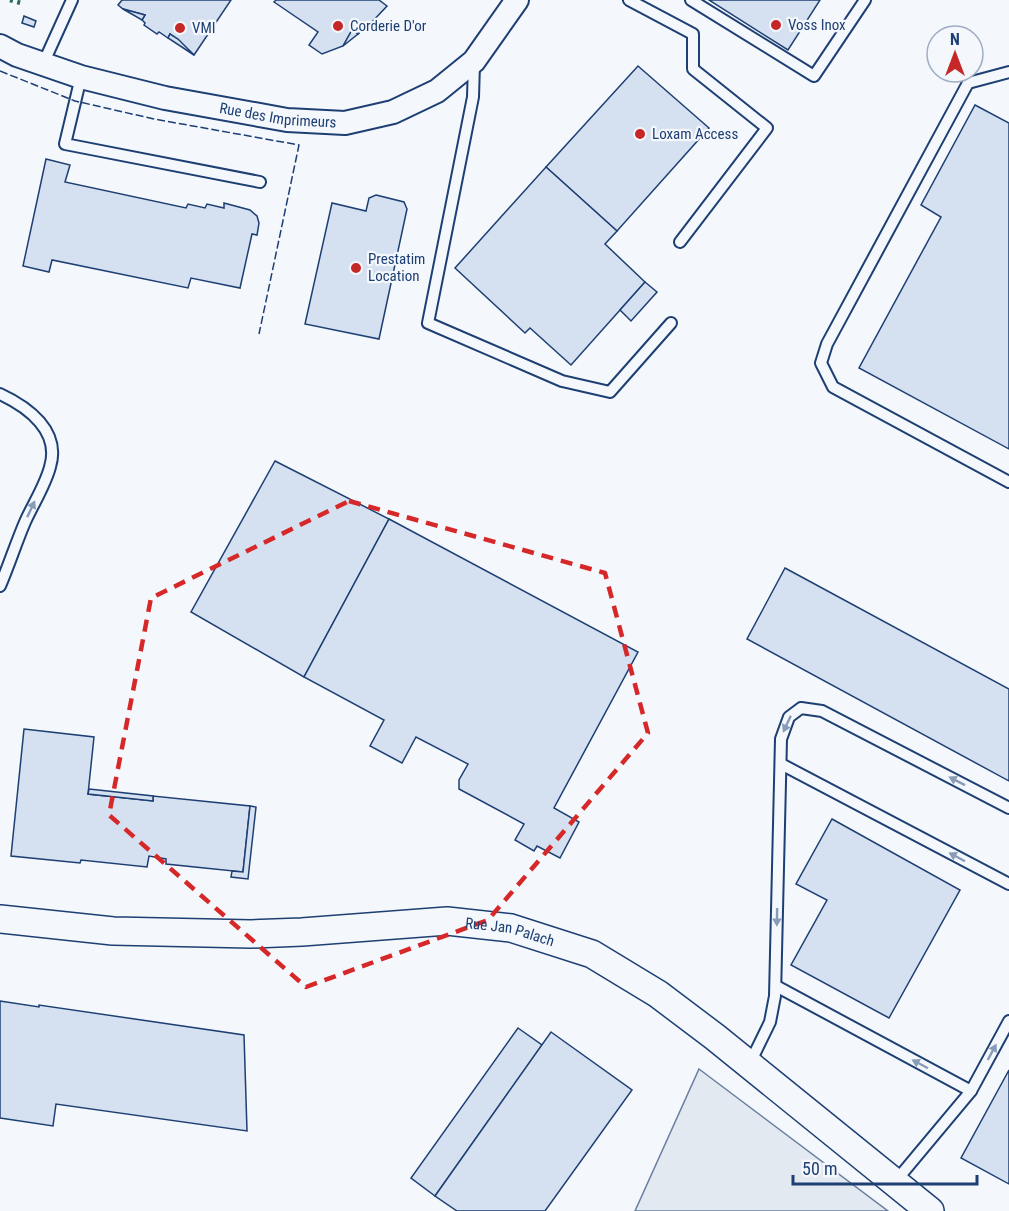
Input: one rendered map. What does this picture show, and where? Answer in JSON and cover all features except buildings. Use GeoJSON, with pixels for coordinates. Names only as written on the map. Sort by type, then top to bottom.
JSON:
{"type":"FeatureCollection","features":[{"type":"Feature","properties":{"kind":"street","name":"Rue des Imprimeurs"},"geometry":{"type":"LineString","coordinates":[[0,46],[17,55],[81,77],[165,98],[287,120],[345,123],[393,112],[437,91],[474,61],[518,0]]}},
{"type":"Feature","properties":{"kind":"street","name":"Rue Jan Palach"},"geometry":{"type":"LineString","coordinates":[[0,919],[113,931],[251,934],[447,921],[511,928],[592,954],[658,994],[930,1211]]}},
{"type":"Feature","properties":{"kind":"lane"},"geometry":{"type":"LineString","coordinates":[[43,64],[72,0]]}},
{"type":"Feature","properties":{"kind":"lane"},"geometry":{"type":"LineString","coordinates":[[629,0],[693,34],[693,69],[767,128],[680,242]]}},
{"type":"Feature","properties":{"kind":"lane"},"geometry":{"type":"LineString","coordinates":[[691,0],[814,76],[865,0]]}},
{"type":"Feature","properties":{"kind":"lane"},"geometry":{"type":"LineString","coordinates":[[474,61],[473,97],[428,323],[562,381],[610,392],[671,323]]}},
{"type":"Feature","properties":{"kind":"lane"},"geometry":{"type":"LineString","coordinates":[[1009,72],[968,83],[827,344],[821,363],[833,387],[1009,482]]}},
{"type":"Feature","properties":{"kind":"lane"},"geometry":{"type":"LineString","coordinates":[[81,77],[65,144],[260,182]]}},
{"type":"Feature","properties":{"kind":"lane"},"geometry":{"type":"LineString","coordinates":[[0,394],[18,402],[34,414],[50,440],[52,456],[51,466],[5,561],[0,586]]}},
{"type":"Feature","properties":{"kind":"lane"},"geometry":{"type":"LineString","coordinates":[[749,1065],[770,1022],[776,986],[781,739],[789,717],[801,708],[822,711],[1009,808]]}},
{"type":"Feature","properties":{"kind":"lane"},"geometry":{"type":"LineString","coordinates":[[781,764],[1009,884]]}},
{"type":"Feature","properties":{"kind":"lane"},"geometry":{"type":"LineString","coordinates":[[776,986],[971,1091]]}},
{"type":"Feature","properties":{"kind":"lane"},"geometry":{"type":"LineString","coordinates":[[895,1182],[971,1091],[1009,1021]]}},
{"type":"Feature","properties":{"kind":"highlighted area"},"geometry":{"type":"Polygon","coordinates":[[[349,501],[605,573],[648,733],[488,920],[306,987],[109,815],[151,598],[349,501]]]}},
{"type":"Feature","properties":{"kind":"shaded area"},"geometry":{"type":"Polygon","coordinates":[[[699,1069],[888,1211],[635,1211],[699,1069]]]}},
{"type":"Feature","properties":{"kind":"hedge"},"geometry":{"type":"LineString","coordinates":[[10,0],[21,3],[22,0]]}},
{"type":"Feature","properties":{"kind":"fence"},"geometry":{"type":"LineString","coordinates":[[0,71],[75,101],[154,119],[299,145],[259,334]]}},
{"type":"Feature","properties":{"kind":"place","name":"Voss Inox"},"geometry":{"type":"Point","coordinates":[776,25]}},
{"type":"Feature","properties":{"kind":"place","name":"Corderie D'or"},"geometry":{"type":"Point","coordinates":[338,26]}},
{"type":"Feature","properties":{"kind":"place","name":"VMI"},"geometry":{"type":"Point","coordinates":[180,28]}},
{"type":"Feature","properties":{"kind":"place","name":"Loxam Access"},"geometry":{"type":"Point","coordinates":[640,134]}},
{"type":"Feature","properties":{"kind":"place","name":"Prestatim Location"},"geometry":{"type":"Point","coordinates":[356,268]}}]}
